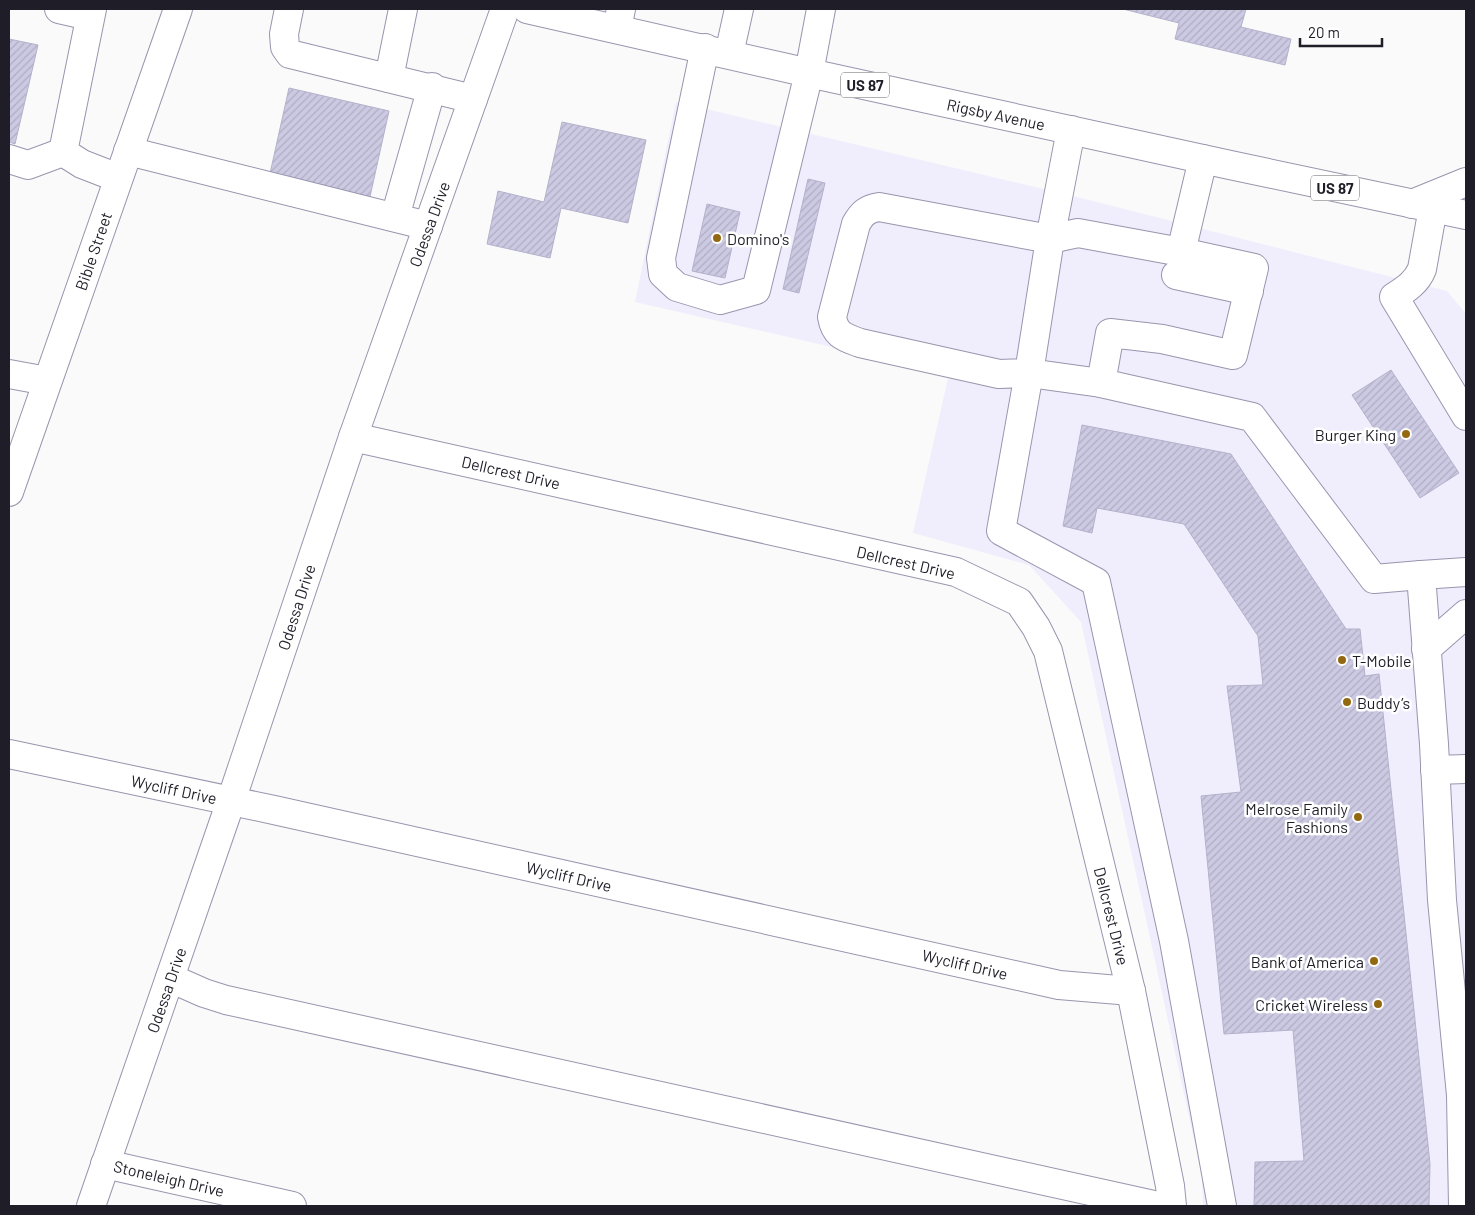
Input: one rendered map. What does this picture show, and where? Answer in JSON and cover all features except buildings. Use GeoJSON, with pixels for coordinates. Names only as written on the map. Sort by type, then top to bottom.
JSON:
{"type":"FeatureCollection","features":[{"type":"Feature","properties":{"kind":"street"},"geometry":{"type":"LineString","coordinates":[[59,9],[91,12],[63,152]]}},
{"type":"Feature","properties":{"kind":"street","name":"Bible Street"},"geometry":{"type":"LineString","coordinates":[[9,492],[178,9]]}},
{"type":"Feature","properties":{"kind":"street"},"geometry":{"type":"LineString","coordinates":[[290,9],[284,34],[285,47],[290,54],[474,98]]}},
{"type":"Feature","properties":{"kind":"street"},"geometry":{"type":"LineString","coordinates":[[389,78],[404,9]]}},
{"type":"Feature","properties":{"kind":"street","name":"Odessa Drive"},"geometry":{"type":"LineString","coordinates":[[91,1206],[231,802],[353,437],[506,9]]}},
{"type":"Feature","properties":{"kind":"street","name":"Rigsby Avenue"},"geometry":{"type":"LineString","coordinates":[[528,9],[618,19],[717,51],[809,73],[1465,216]]}},
{"type":"Feature","properties":{"kind":"street"},"geometry":{"type":"LineString","coordinates":[[740,9],[717,51],[661,258],[663,274],[677,287],[720,300],[756,290],[809,73],[822,9]]}},
{"type":"Feature","properties":{"kind":"street"},"geometry":{"type":"LineString","coordinates":[[395,218],[432,88]]}},
{"type":"Feature","properties":{"kind":"street"},"geometry":{"type":"LineString","coordinates":[[1071,130],[1050,239],[1001,531],[1096,582],[1174,941],[1222,1206]]}},
{"type":"Feature","properties":{"kind":"street"},"geometry":{"type":"LineString","coordinates":[[128,151],[428,226]]}},
{"type":"Feature","properties":{"kind":"street"},"geometry":{"type":"LineString","coordinates":[[9,159],[28,164],[63,152]]}},
{"type":"Feature","properties":{"kind":"street"},"geometry":{"type":"LineString","coordinates":[[63,152],[82,164],[118,178]]}},
{"type":"Feature","properties":{"kind":"street"},"geometry":{"type":"LineString","coordinates":[[1179,264],[1203,159]]}},
{"type":"Feature","properties":{"kind":"street"},"geometry":{"type":"LineString","coordinates":[[1466,182],[1423,206],[1422,269],[1419,277],[1394,297],[1466,416]]}},
{"type":"Feature","properties":{"kind":"street"},"geometry":{"type":"LineString","coordinates":[[1100,383],[1104,326],[1233,356],[1254,268],[1179,264],[1078,233],[1050,239],[879,207],[869,208],[862,214],[856,224],[832,316],[834,328],[842,336],[860,343],[999,374],[1029,373],[1100,383],[1252,417],[1374,579],[1466,572]]}},
{"type":"Feature","properties":{"kind":"street"},"geometry":{"type":"LineString","coordinates":[[9,374],[47,381]]}},
{"type":"Feature","properties":{"kind":"street","name":"Dellcrest Drive"},"geometry":{"type":"LineString","coordinates":[[353,437],[956,572],[1019,602],[1048,651],[1131,992],[1170,1186],[1172,1206]]}},
{"type":"Feature","properties":{"kind":"street"},"geometry":{"type":"LineString","coordinates":[[1421,575],[1442,900],[1464,1149],[1463,1206]]}},
{"type":"Feature","properties":{"kind":"street"},"geometry":{"type":"LineString","coordinates":[[1426,649],[1466,614]]}},
{"type":"Feature","properties":{"kind":"street","name":"Wycliff Drive"},"geometry":{"type":"LineString","coordinates":[[9,754],[1059,985],[1131,992]]}},
{"type":"Feature","properties":{"kind":"street"},"geometry":{"type":"LineString","coordinates":[[1435,770],[1466,769]]}},
{"type":"Feature","properties":{"kind":"street"},"geometry":{"type":"LineString","coordinates":[[170,978],[204,993],[226,1000],[1158,1206]]}},
{"type":"Feature","properties":{"kind":"street","name":"Stoneleigh Drive"},"geometry":{"type":"LineString","coordinates":[[106,1164],[292,1206]]}},
{"type":"Feature","properties":{"kind":"shaded area"},"geometry":{"type":"Polygon","coordinates":[[[676,102],[1077,197],[1447,291],[1466,314],[1466,1206],[1203,1206],[1202,1176],[1081,622],[1029,565],[913,533],[949,374],[635,302],[676,102]]]}},
{"type":"Feature","properties":{"kind":"place","name":"Domino's"},"geometry":{"type":"Point","coordinates":[717,238]}},
{"type":"Feature","properties":{"kind":"place","name":"Burger King"},"geometry":{"type":"Point","coordinates":[1406,434]}},
{"type":"Feature","properties":{"kind":"place","name":"T-Mobile"},"geometry":{"type":"Point","coordinates":[1342,660]}},
{"type":"Feature","properties":{"kind":"place","name":"Buddy’s"},"geometry":{"type":"Point","coordinates":[1347,702]}},
{"type":"Feature","properties":{"kind":"place","name":"Melrose Family Fashions"},"geometry":{"type":"Point","coordinates":[1358,817]}},
{"type":"Feature","properties":{"kind":"place","name":"Bank of America"},"geometry":{"type":"Point","coordinates":[1374,961]}},
{"type":"Feature","properties":{"kind":"place","name":"Cricket Wireless"},"geometry":{"type":"Point","coordinates":[1378,1004]}}]}
